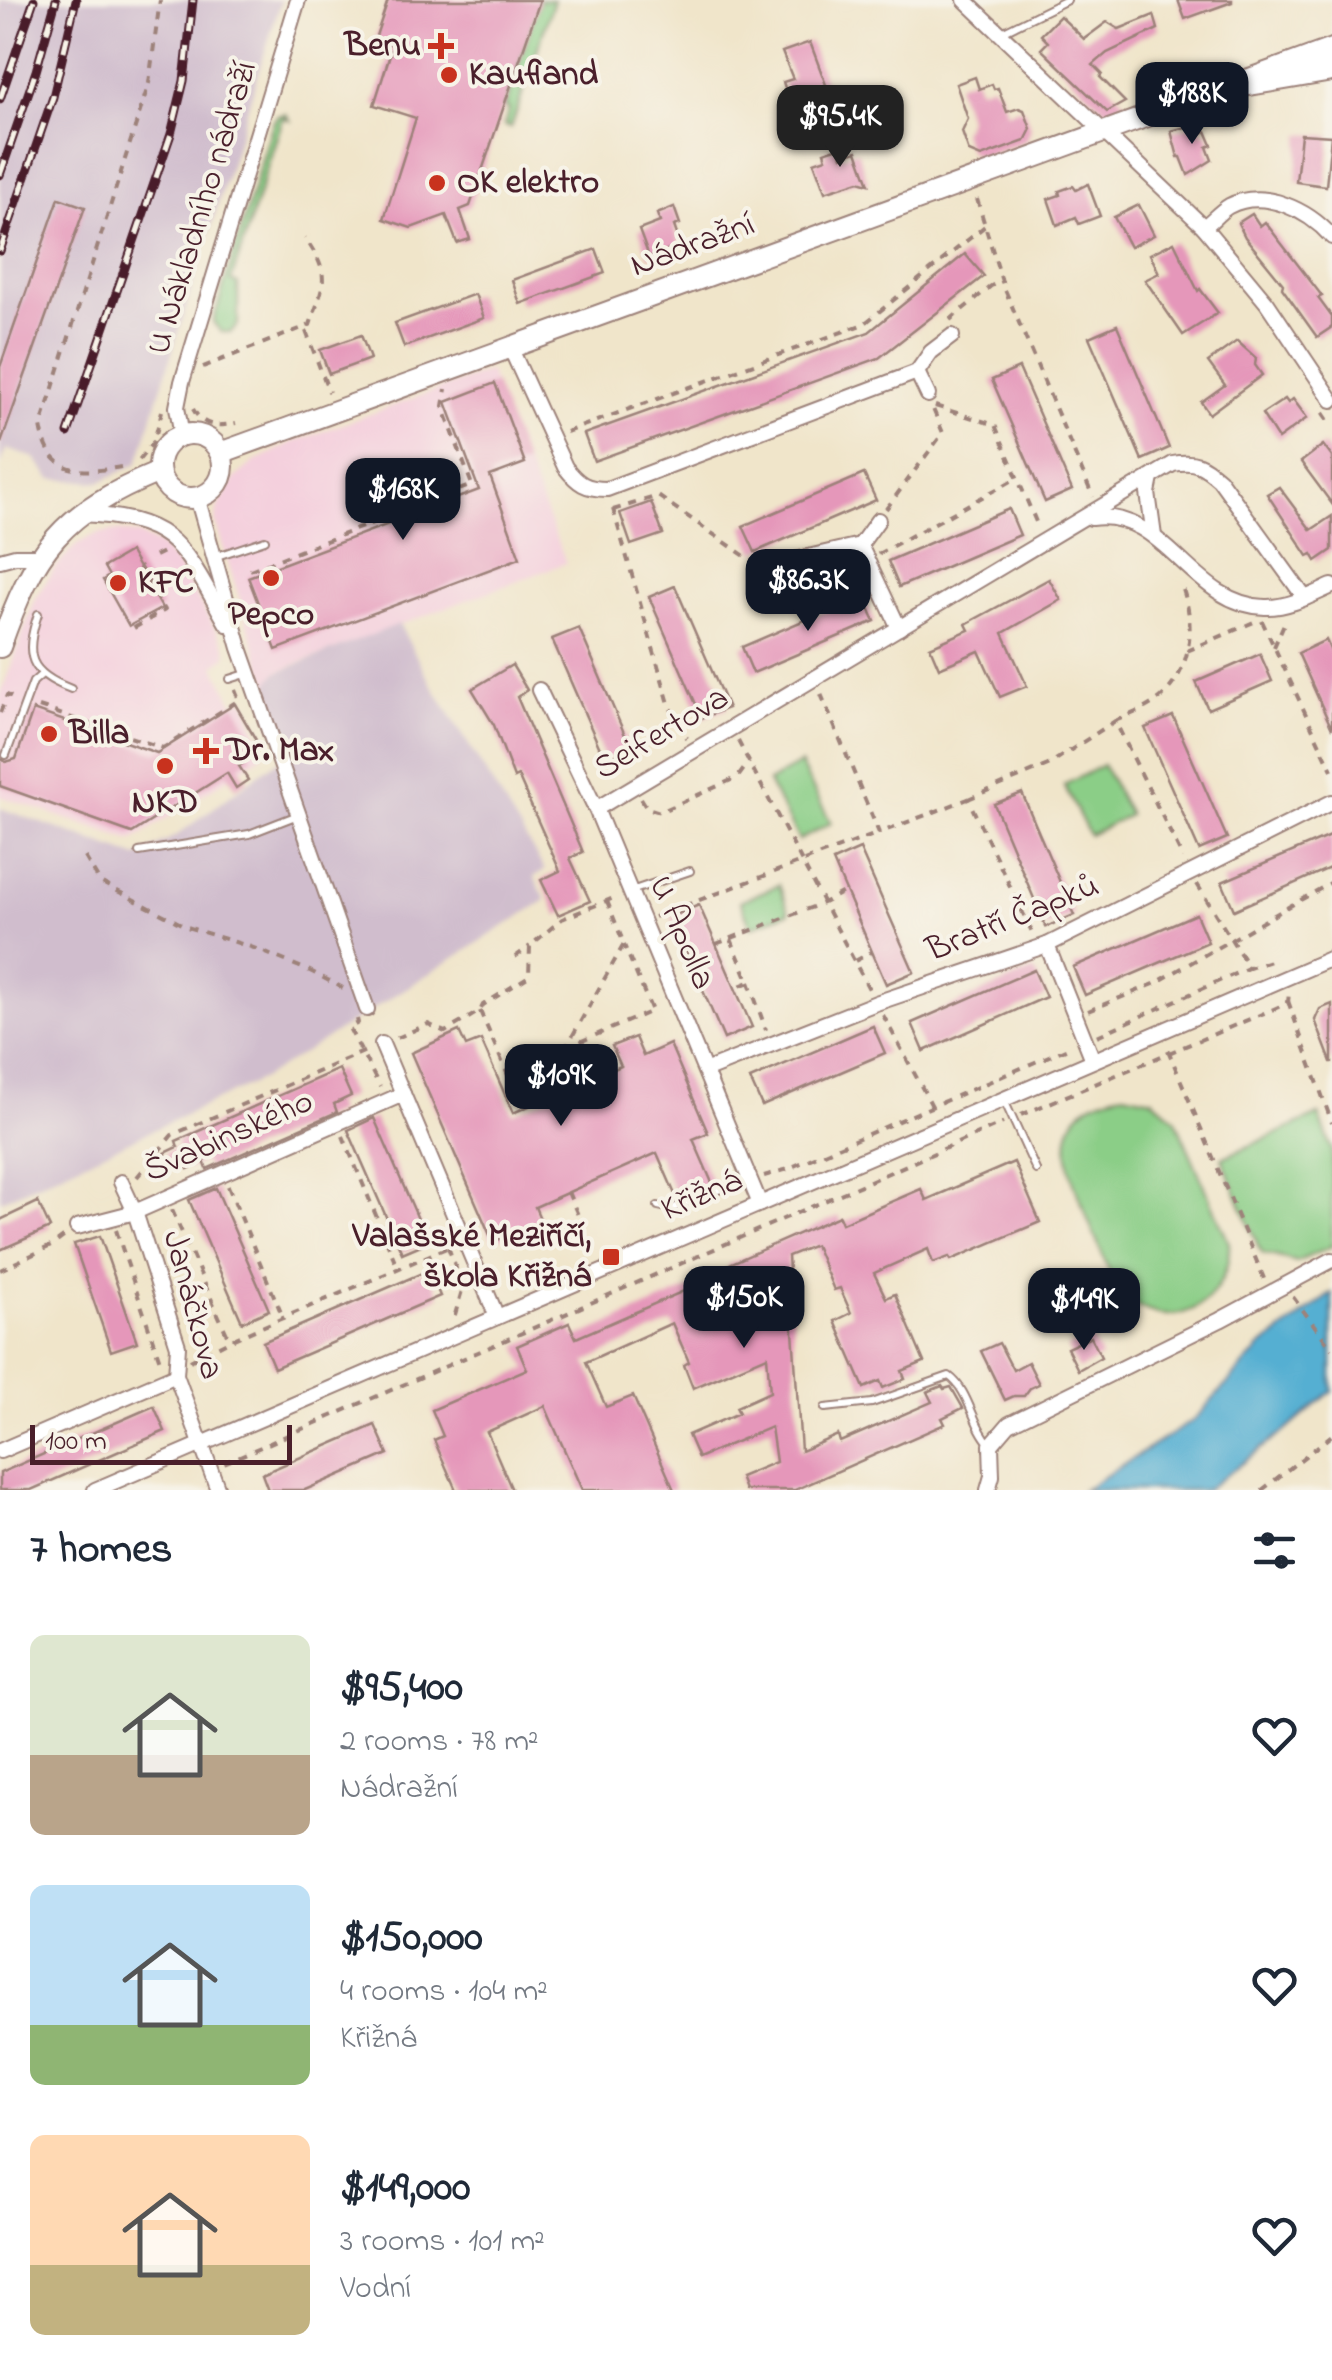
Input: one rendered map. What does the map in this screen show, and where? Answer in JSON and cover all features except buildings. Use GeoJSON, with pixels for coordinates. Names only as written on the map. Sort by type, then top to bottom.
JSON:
{"type":"FeatureCollection","features":[{"type":"Feature","properties":{"kind":"main road","name":"Nádražní"},"geometry":{"type":"LineString","coordinates":[[220,453],[1332,49]]}},
{"type":"Feature","properties":{"kind":"main road","name":"Nádražní"},"geometry":{"type":"LineString","coordinates":[[1238,86],[1332,61]]}},
{"type":"Feature","properties":{"kind":"main road"},"geometry":{"type":"LineString","coordinates":[[1238,86],[1332,70]]}},
{"type":"Feature","properties":{"kind":"main road"},"geometry":{"type":"LineString","coordinates":[[182,436],[204,437],[220,453],[220,478],[209,492],[187,498],[163,482],[159,472],[162,452],[170,442],[182,436]]}},
{"type":"Feature","properties":{"kind":"main road"},"geometry":{"type":"LineString","coordinates":[[0,647],[18,597],[40,556],[80,514],[115,490],[159,472]]}},
{"type":"Feature","properties":{"kind":"street","name":"U Nákladního nádraží"},"geometry":{"type":"LineString","coordinates":[[182,436],[177,408],[182,382],[298,0]]}},
{"type":"Feature","properties":{"kind":"street"},"geometry":{"type":"LineString","coordinates":[[965,0],[1204,227],[1268,303],[1332,400]]}},
{"type":"Feature","properties":{"kind":"street"},"geometry":{"type":"LineString","coordinates":[[1204,227],[1230,206],[1265,198],[1298,211],[1332,237]]}},
{"type":"Feature","properties":{"kind":"street"},"geometry":{"type":"LineString","coordinates":[[510,347],[565,467],[577,484],[607,489],[917,372],[948,330]]}},
{"type":"Feature","properties":{"kind":"street"},"geometry":{"type":"LineString","coordinates":[[917,372],[928,395]]}},
{"type":"Feature","properties":{"kind":"street","name":"Seifertova"},"geometry":{"type":"LineString","coordinates":[[596,809],[1174,464],[1202,464],[1219,479],[1305,598]]}},
{"type":"Feature","properties":{"kind":"street"},"geometry":{"type":"LineString","coordinates":[[1150,478],[1148,493],[1154,536]]}},
{"type":"Feature","properties":{"kind":"street"},"geometry":{"type":"LineString","coordinates":[[198,497],[240,648],[300,814],[362,1006]]}},
{"type":"Feature","properties":{"kind":"street"},"geometry":{"type":"LineString","coordinates":[[80,514],[131,517],[162,532],[191,562],[240,648]]}},
{"type":"Feature","properties":{"kind":"street"},"geometry":{"type":"LineString","coordinates":[[1080,520],[1109,515],[1137,523],[1211,588],[1260,613],[1332,586]]}},
{"type":"Feature","properties":{"kind":"street"},"geometry":{"type":"LineString","coordinates":[[782,563],[860,545],[878,520]]}},
{"type":"Feature","properties":{"kind":"street"},"geometry":{"type":"LineString","coordinates":[[860,545],[899,628]]}},
{"type":"Feature","properties":{"kind":"street"},"geometry":{"type":"LineString","coordinates":[[0,560],[40,556]]}},
{"type":"Feature","properties":{"kind":"street","name":"U Apolla"},"geometry":{"type":"LineString","coordinates":[[539,690],[596,809],[760,1204]]}},
{"type":"Feature","properties":{"kind":"street","name":"Bratří Čapků"},"geometry":{"type":"LineString","coordinates":[[707,1070],[876,1003],[1043,946],[1332,802]]}},
{"type":"Feature","properties":{"kind":"street"},"geometry":{"type":"LineString","coordinates":[[1043,946],[1094,1060]]}},
{"type":"Feature","properties":{"kind":"street","name":"Křižná"},"geometry":{"type":"LineString","coordinates":[[95,1490],[1094,1060],[1286,983],[1332,958]]}},
{"type":"Feature","properties":{"kind":"street"},"geometry":{"type":"LineString","coordinates":[[382,1044],[498,1317]]}},
{"type":"Feature","properties":{"kind":"street","name":"Švabinského"},"geometry":{"type":"LineString","coordinates":[[77,1228],[140,1209],[403,1094]]}},
{"type":"Feature","properties":{"kind":"street","name":"Janáčkova"},"geometry":{"type":"LineString","coordinates":[[121,1182],[140,1209],[178,1346],[173,1374],[218,1490]]}},
{"type":"Feature","properties":{"kind":"street"},"geometry":{"type":"LineString","coordinates":[[988,1490],[992,1476],[991,1445],[1002,1429],[1018,1418],[1220,1320],[1332,1260]]}},
{"type":"Feature","properties":{"kind":"street"},"geometry":{"type":"LineString","coordinates":[[482,1279],[498,1272]]}},
{"type":"Feature","properties":{"kind":"street"},"geometry":{"type":"LineString","coordinates":[[0,1451],[173,1374]]}},
{"type":"Feature","properties":{"kind":"lane"},"geometry":{"type":"LineString","coordinates":[[1001,33],[1067,0]]}},
{"type":"Feature","properties":{"kind":"lane"},"geometry":{"type":"LineString","coordinates":[[213,557],[266,540]]}},
{"type":"Feature","properties":{"kind":"lane"},"geometry":{"type":"LineString","coordinates":[[38,614],[31,644],[41,675],[72,689]]}},
{"type":"Feature","properties":{"kind":"lane"},"geometry":{"type":"LineString","coordinates":[[230,679],[250,672]]}},
{"type":"Feature","properties":{"kind":"lane"},"geometry":{"type":"LineString","coordinates":[[6,755],[33,682],[41,675]]}},
{"type":"Feature","properties":{"kind":"lane"},"geometry":{"type":"LineString","coordinates":[[139,852],[248,834],[300,814]]}},
{"type":"Feature","properties":{"kind":"lane"},"geometry":{"type":"LineString","coordinates":[[630,891],[690,871]]}},
{"type":"Feature","properties":{"kind":"lane"},"geometry":{"type":"LineString","coordinates":[[1003,1099],[1036,1170]]}},
{"type":"Feature","properties":{"kind":"lane"},"geometry":{"type":"LineString","coordinates":[[658,1206],[672,1209],[750,1177]]}},
{"type":"Feature","properties":{"kind":"lane"},"geometry":{"type":"LineString","coordinates":[[825,1408],[872,1403],[949,1376],[958,1383],[978,1428],[991,1445]]}},
{"type":"Feature","properties":{"kind":"path"},"geometry":{"type":"LineString","coordinates":[[84,474],[59,464],[44,443],[41,426],[149,83],[160,0]]}},
{"type":"Feature","properties":{"kind":"path"},"geometry":{"type":"LineString","coordinates":[[976,194],[1002,281],[1096,503]]}},
{"type":"Feature","properties":{"kind":"path"},"geometry":{"type":"LineString","coordinates":[[562,434],[864,324],[985,226]]}},
{"type":"Feature","properties":{"kind":"path"},"geometry":{"type":"LineString","coordinates":[[198,372],[209,363],[310,325],[325,275],[305,238]]}},
{"type":"Feature","properties":{"kind":"path"},"geometry":{"type":"LineString","coordinates":[[948,330],[991,286],[1002,281]]}},
{"type":"Feature","properties":{"kind":"path"},"geometry":{"type":"LineString","coordinates":[[305,329],[331,396]]}},
{"type":"Feature","properties":{"kind":"path"},"geometry":{"type":"LineString","coordinates":[[250,570],[472,485],[442,406],[446,386]]}},
{"type":"Feature","properties":{"kind":"path"},"geometry":{"type":"LineString","coordinates":[[192,401],[204,423],[236,423]]}},
{"type":"Feature","properties":{"kind":"path"},"geometry":{"type":"LineString","coordinates":[[1315,402],[1332,426]]}},
{"type":"Feature","properties":{"kind":"path"},"geometry":{"type":"LineString","coordinates":[[878,520],[942,433],[931,404],[995,426],[1041,534],[1034,538]]}},
{"type":"Feature","properties":{"kind":"path"},"geometry":{"type":"LineString","coordinates":[[613,510],[658,496],[807,596],[868,567],[1017,478]]}},
{"type":"Feature","properties":{"kind":"path"},"geometry":{"type":"LineString","coordinates":[[607,489],[670,707],[694,750]]}},
{"type":"Feature","properties":{"kind":"path"},"geometry":{"type":"LineString","coordinates":[[134,628],[165,610],[139,566]]}},
{"type":"Feature","properties":{"kind":"path"},"geometry":{"type":"LineString","coordinates":[[642,922],[968,799],[1048,765],[1115,721],[1148,707],[1171,688],[1188,651],[1189,608],[1177,572]]}},
{"type":"Feature","properties":{"kind":"path"},"geometry":{"type":"LineString","coordinates":[[1188,651],[1260,613],[1332,770]]}},
{"type":"Feature","properties":{"kind":"path"},"geometry":{"type":"LineString","coordinates":[[1274,646],[1289,614]]}},
{"type":"Feature","properties":{"kind":"path"},"geometry":{"type":"LineString","coordinates":[[815,678],[879,833]]}},
{"type":"Feature","properties":{"kind":"path"},"geometry":{"type":"LineString","coordinates":[[39,706],[163,748],[239,700],[230,679]]}},
{"type":"Feature","properties":{"kind":"path"},"geometry":{"type":"LineString","coordinates":[[0,713],[6,696],[16,699]]}},
{"type":"Feature","properties":{"kind":"path"},"geometry":{"type":"LineString","coordinates":[[1115,721],[1190,874],[1249,968]]}},
{"type":"Feature","properties":{"kind":"path"},"geometry":{"type":"LineString","coordinates":[[730,728],[801,862]]}},
{"type":"Feature","properties":{"kind":"path"},"geometry":{"type":"LineString","coordinates":[[633,803],[641,798],[647,808],[660,812],[738,778],[749,762]]}},
{"type":"Feature","properties":{"kind":"path"},"geometry":{"type":"LineString","coordinates":[[968,799],[1043,946]]}},
{"type":"Feature","properties":{"kind":"path"},"geometry":{"type":"LineString","coordinates":[[84,857],[100,882],[187,927],[251,947],[333,981],[348,992],[362,1006],[358,1023],[350,1028],[380,1088]]}},
{"type":"Feature","properties":{"kind":"path"},"geometry":{"type":"LineString","coordinates":[[1081,1014],[1154,984],[1332,882]]}},
{"type":"Feature","properties":{"kind":"path"},"geometry":{"type":"LineString","coordinates":[[515,957],[562,919],[630,891]]}},
{"type":"Feature","properties":{"kind":"path"},"geometry":{"type":"LineString","coordinates":[[716,944],[846,891]]}},
{"type":"Feature","properties":{"kind":"path"},"geometry":{"type":"LineString","coordinates":[[507,1073],[652,1011],[607,901]]}},
{"type":"Feature","properties":{"kind":"path"},"geometry":{"type":"LineString","coordinates":[[731,939],[771,1044]]}},
{"type":"Feature","properties":{"kind":"path"},"geometry":{"type":"LineString","coordinates":[[480,1012],[521,1106],[529,1104],[537,1099],[624,944]]}},
{"type":"Feature","properties":{"kind":"path"},"geometry":{"type":"LineString","coordinates":[[140,1209],[135,1180],[172,1134],[428,1024],[445,1032],[529,976],[530,946]]}},
{"type":"Feature","properties":{"kind":"path"},"geometry":{"type":"LineString","coordinates":[[855,960],[872,952]]}},
{"type":"Feature","properties":{"kind":"path"},"geometry":{"type":"LineString","coordinates":[[794,1166],[1270,961],[1286,983],[1288,1002],[1332,1123]]}},
{"type":"Feature","properties":{"kind":"path"},"geometry":{"type":"LineString","coordinates":[[735,988],[750,982]]}},
{"type":"Feature","properties":{"kind":"path"},"geometry":{"type":"LineString","coordinates":[[1286,983],[1288,1002]]}},
{"type":"Feature","properties":{"kind":"path"},"geometry":{"type":"LineString","coordinates":[[210,1463],[218,1466],[1288,1002]]}},
{"type":"Feature","properties":{"kind":"path"},"geometry":{"type":"LineString","coordinates":[[1160,1032],[1270,1292]]}},
{"type":"Feature","properties":{"kind":"path"},"geometry":{"type":"LineString","coordinates":[[337,1122],[398,1267]]}},
{"type":"Feature","properties":{"kind":"path"},"geometry":{"type":"LineString","coordinates":[[222,1172],[282,1318]]}},
{"type":"Feature","properties":{"kind":"path"},"geometry":{"type":"LineString","coordinates":[[568,1192],[587,1236]]}},
{"type":"Feature","properties":{"kind":"path"},"geometry":{"type":"LineString","coordinates":[[166,1197],[230,1340]]}},
{"type":"Feature","properties":{"kind":"path"},"geometry":{"type":"LineString","coordinates":[[113,1222],[173,1374],[230,1340],[464,1238]]}},
{"type":"Feature","properties":{"kind":"path"},"geometry":{"type":"LineString","coordinates":[[0,1270],[53,1245],[77,1228]]}},
{"type":"Feature","properties":{"kind":"path"},"geometry":{"type":"LineString","coordinates":[[1297,1305],[1332,1350]]}},
{"type":"Feature","properties":{"kind":"path"},"geometry":{"type":"LineString","coordinates":[[1262,1490],[1332,1435]]}},
{"type":"Feature","properties":{"kind":"shaded area"},"geometry":{"type":"Polygon","coordinates":[[[0,0],[281,0],[138,463],[100,482],[51,479],[35,458],[6,449],[0,466],[0,0]]]}},
{"type":"Feature","properties":{"kind":"shaded area"},"geometry":{"type":"Polygon","coordinates":[[[489,371],[566,563],[296,664],[276,673],[268,688],[215,522],[218,506],[235,478],[254,462],[293,442],[489,371]]]}},
{"type":"Feature","properties":{"kind":"shaded area"},"geometry":{"type":"Polygon","coordinates":[[[118,531],[160,545],[179,567],[226,647],[227,656],[215,666],[234,704],[244,699],[247,704],[264,754],[132,841],[0,796],[0,696],[35,599],[54,569],[77,544],[98,533],[118,531]]]}},
{"type":"Feature","properties":{"kind":"shaded area"},"geometry":{"type":"Polygon","coordinates":[[[399,624],[545,870],[534,877],[546,900],[262,1079],[0,1201],[0,808],[137,857],[179,834],[290,755],[269,697],[269,682],[276,673],[399,624]]]}},
{"type":"Feature","properties":{"kind":"green space"},"geometry":{"type":"Polygon","coordinates":[[[539,0],[554,0],[511,128],[504,126],[509,109],[505,107],[539,0]]]}},
{"type":"Feature","properties":{"kind":"green space"},"geometry":{"type":"Polygon","coordinates":[[[286,114],[290,120],[283,118],[231,281],[238,284],[238,324],[231,332],[221,332],[213,322],[273,123],[277,116],[286,114]]]}},
{"type":"Feature","properties":{"kind":"green space"},"geometry":{"type":"Polygon","coordinates":[[[800,764],[831,823],[799,840],[768,782],[800,764]]]}},
{"type":"Feature","properties":{"kind":"green space"},"geometry":{"type":"Polygon","coordinates":[[[1103,765],[1129,815],[1089,835],[1064,785],[1103,765]]]}},
{"type":"Feature","properties":{"kind":"green space"},"geometry":{"type":"Polygon","coordinates":[[[779,885],[789,912],[751,927],[740,901],[779,885]]]}},
{"type":"Feature","properties":{"kind":"green space"},"geometry":{"type":"Polygon","coordinates":[[[1124,1093],[1153,1099],[1175,1118],[1229,1243],[1222,1280],[1199,1306],[1183,1313],[1149,1311],[1131,1301],[1118,1287],[1070,1170],[1070,1130],[1079,1113],[1096,1101],[1124,1093]]]}},
{"type":"Feature","properties":{"kind":"green space"},"geometry":{"type":"Polygon","coordinates":[[[1319,1115],[1332,1150],[1332,1246],[1297,1262],[1261,1253],[1222,1158],[1319,1115]]]}},
{"type":"Feature","properties":{"kind":"water"},"geometry":{"type":"Polygon","coordinates":[[[1332,1293],[1332,1391],[1289,1428],[1206,1490],[1083,1490],[1194,1420],[1260,1348],[1332,1293]]]}},
{"type":"Feature","properties":{"kind":"railway"},"geometry":{"type":"LineString","coordinates":[[0,99],[34,0]]}},
{"type":"Feature","properties":{"kind":"railway"},"geometry":{"type":"LineString","coordinates":[[0,175],[56,0]]}},
{"type":"Feature","properties":{"kind":"railway"},"geometry":{"type":"LineString","coordinates":[[0,251],[53,97],[76,0]]}},
{"type":"Feature","properties":{"kind":"railway"},"geometry":{"type":"LineString","coordinates":[[68,433],[171,134],[184,81],[193,0]]}},
{"type":"Feature","properties":{"kind":"place","name":"Benu"},"geometry":{"type":"Point","coordinates":[441,46]}},
{"type":"Feature","properties":{"kind":"place","name":"Kaufland"},"geometry":{"type":"Point","coordinates":[449,75]}},
{"type":"Feature","properties":{"kind":"place","name":"OK elektro"},"geometry":{"type":"Point","coordinates":[437,183]}},
{"type":"Feature","properties":{"kind":"place","name":"Pepco"},"geometry":{"type":"Point","coordinates":[271,578]}},
{"type":"Feature","properties":{"kind":"place","name":"KFC"},"geometry":{"type":"Point","coordinates":[118,583]}},
{"type":"Feature","properties":{"kind":"place","name":"Billa"},"geometry":{"type":"Point","coordinates":[49,734]}},
{"type":"Feature","properties":{"kind":"place","name":"Dr. Max"},"geometry":{"type":"Point","coordinates":[206,751]}},
{"type":"Feature","properties":{"kind":"place","name":"NKD"},"geometry":{"type":"Point","coordinates":[165,766]}},
{"type":"Feature","properties":{"kind":"place","name":"Valašské Meziříčí, škola Křižná"},"geometry":{"type":"Point","coordinates":[611,1257]}}]}
